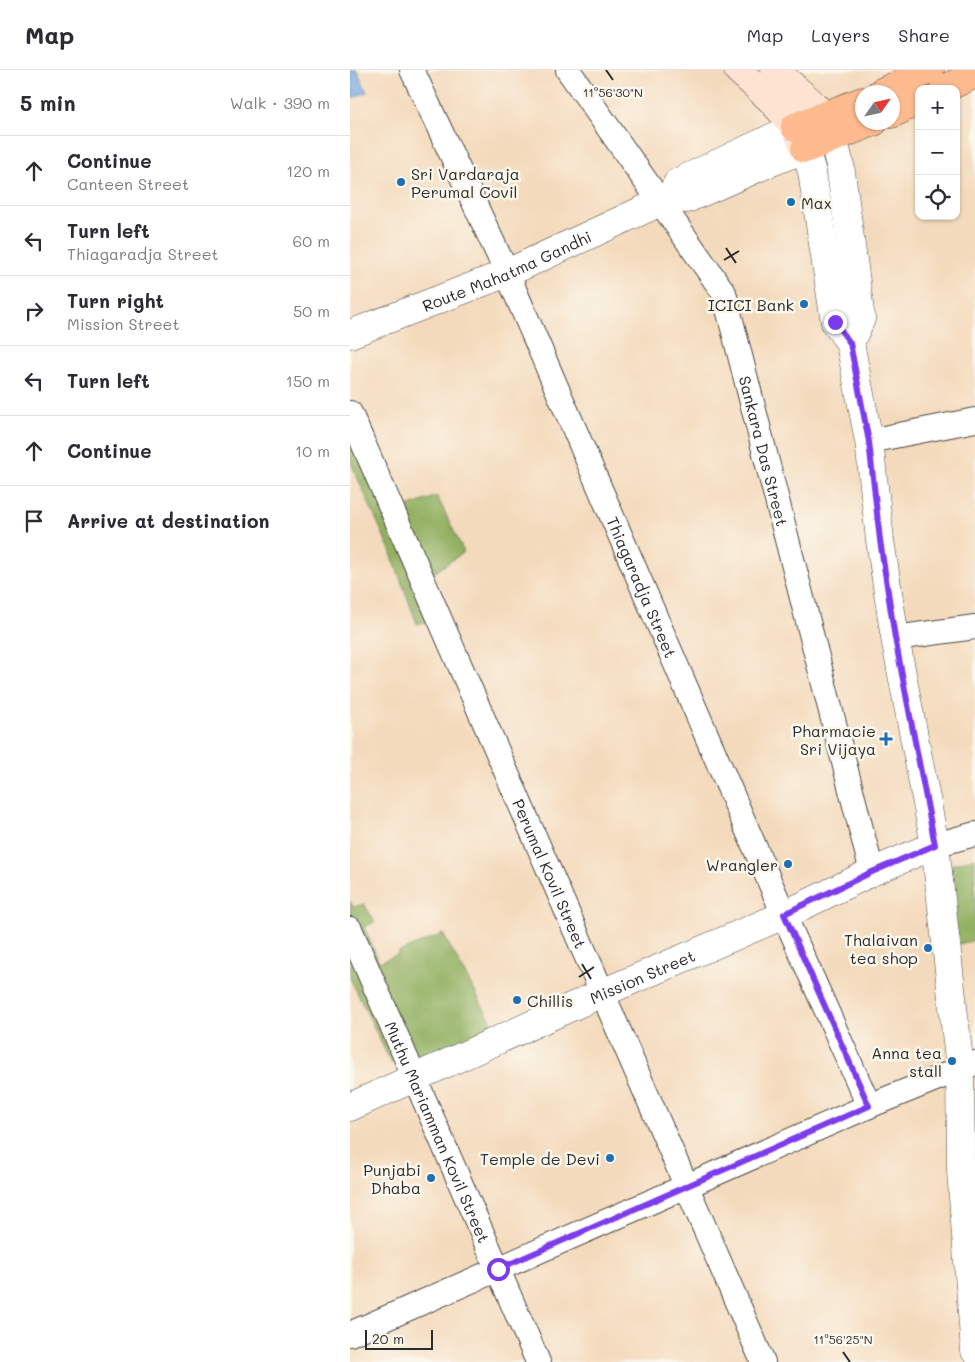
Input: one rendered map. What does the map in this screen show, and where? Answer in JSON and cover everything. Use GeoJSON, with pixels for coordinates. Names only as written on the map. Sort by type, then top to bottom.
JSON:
{"type":"FeatureCollection","features":[{"type":"Feature","properties":{"kind":"main road"},"geometry":{"type":"LineString","coordinates":[[738,70],[771,100],[800,138],[828,127],[855,124]]}},
{"type":"Feature","properties":{"kind":"main road"},"geometry":{"type":"LineString","coordinates":[[775,70],[814,105],[828,127]]}},
{"type":"Feature","properties":{"kind":"main road"},"geometry":{"type":"LineString","coordinates":[[897,85],[930,70]]}},
{"type":"Feature","properties":{"kind":"main road"},"geometry":{"type":"LineString","coordinates":[[952,85],[975,74]]}},
{"type":"Feature","properties":{"kind":"main road"},"geometry":{"type":"LineString","coordinates":[[900,110],[915,103]]}},
{"type":"Feature","properties":{"kind":"main road"},"geometry":{"type":"LineString","coordinates":[[828,127],[855,106]]}},
{"type":"Feature","properties":{"kind":"street","name":"Thiagaradja Street"},"geometry":{"type":"LineString","coordinates":[[412,70],[507,273],[869,1106]]}},
{"type":"Feature","properties":{"kind":"street","name":"Sankara Das Street"},"geometry":{"type":"LineString","coordinates":[[568,70],[664,200],[724,293],[872,872]]}},
{"type":"Feature","properties":{"kind":"street"},"geometry":{"type":"LineString","coordinates":[[828,127],[840,165],[861,319],[850,343]]}},
{"type":"Feature","properties":{"kind":"street"},"geometry":{"type":"LineString","coordinates":[[664,200],[678,182],[800,138],[812,172],[835,322],[850,343],[869,442],[880,540],[895,638],[935,845],[967,1066],[968,1168],[975,1351]]}},
{"type":"Feature","properties":{"kind":"street","name":"Route Mahatma Gandhi"},"geometry":{"type":"LineString","coordinates":[[350,334],[507,273],[664,200]]}},
{"type":"Feature","properties":{"kind":"street","name":"Perumal Kovil Street"},"geometry":{"type":"LineString","coordinates":[[350,413],[763,1362]]}},
{"type":"Feature","properties":{"kind":"street"},"geometry":{"type":"LineString","coordinates":[[869,442],[975,420]]}},
{"type":"Feature","properties":{"kind":"street"},"geometry":{"type":"LineString","coordinates":[[895,638],[975,627]]}},
{"type":"Feature","properties":{"kind":"street"},"geometry":{"type":"LineString","coordinates":[[935,845],[975,834]]}},
{"type":"Feature","properties":{"kind":"street","name":"Mission Street"},"geometry":{"type":"LineString","coordinates":[[350,1108],[602,993],[784,914],[872,872],[935,845]]}},
{"type":"Feature","properties":{"kind":"street","name":"Muthu Mariamman Kovil Street"},"geometry":{"type":"LineString","coordinates":[[350,929],[538,1362]]}},
{"type":"Feature","properties":{"kind":"street"},"geometry":{"type":"LineString","coordinates":[[350,1334],[869,1106],[967,1066]]}},
{"type":"Feature","properties":{"kind":"green space"},"geometry":{"type":"Polygon","coordinates":[[[350,423],[437,620],[417,624],[389,548],[350,461],[350,423]]]}},
{"type":"Feature","properties":{"kind":"green space"},"geometry":{"type":"Polygon","coordinates":[[[437,496],[464,552],[425,579],[396,511],[437,496]]]}},
{"type":"Feature","properties":{"kind":"green space"},"geometry":{"type":"Polygon","coordinates":[[[975,858],[975,940],[951,946],[944,867],[975,858]]]}},
{"type":"Feature","properties":{"kind":"green space"},"geometry":{"type":"Polygon","coordinates":[[[350,901],[353,907],[364,904],[375,922],[364,927],[379,962],[399,954],[398,952],[443,934],[499,1035],[416,1074],[350,914],[350,901]]]}},
{"type":"Feature","properties":{"kind":"green space"},"geometry":{"type":"Polygon","coordinates":[[[350,938],[402,1058],[391,1063],[350,978],[350,938]]]}},
{"type":"Feature","properties":{"kind":"water"},"geometry":{"type":"Polygon","coordinates":[[[350,70],[357,70],[367,92],[350,99],[350,70]]]}},
{"type":"Feature","properties":{"kind":"place","name":"Sri Vardaraja Perumal Covil"},"geometry":{"type":"Point","coordinates":[401,182]}},
{"type":"Feature","properties":{"kind":"place","name":"Max"},"geometry":{"type":"Point","coordinates":[791,202]}},
{"type":"Feature","properties":{"kind":"place","name":"ICICI Bank"},"geometry":{"type":"Point","coordinates":[804,304]}},
{"type":"Feature","properties":{"kind":"place","name":"Pharmacie Sri Vijaya"},"geometry":{"type":"Point","coordinates":[886,739]}},
{"type":"Feature","properties":{"kind":"place","name":"Wrangler"},"geometry":{"type":"Point","coordinates":[788,864]}},
{"type":"Feature","properties":{"kind":"place","name":"Thalaivan tea shop"},"geometry":{"type":"Point","coordinates":[928,948]}},
{"type":"Feature","properties":{"kind":"place","name":"Chillis"},"geometry":{"type":"Point","coordinates":[517,1000]}},
{"type":"Feature","properties":{"kind":"place","name":"Anna tea stall"},"geometry":{"type":"Point","coordinates":[952,1061]}},
{"type":"Feature","properties":{"kind":"place","name":"Temple de Devi"},"geometry":{"type":"Point","coordinates":[610,1158]}},
{"type":"Feature","properties":{"kind":"place","name":"Punjabi Dhaba"},"geometry":{"type":"Point","coordinates":[431,1178]}},
{"type":"Feature","properties":{"kind":"route"},"geometry":{"type":"LineString","coordinates":[[498,1269],[869,1106],[784,914],[872,872],[935,845],[895,638],[880,540],[869,442],[850,343],[835,322]]}}]}
